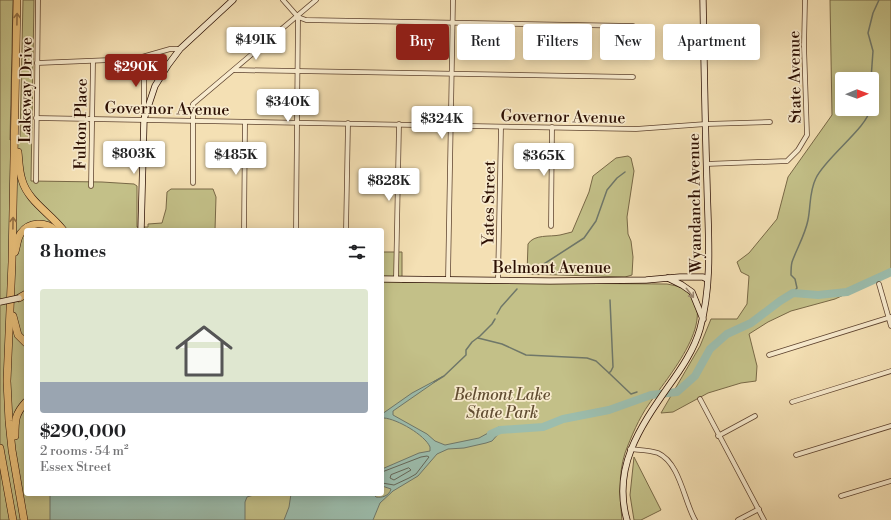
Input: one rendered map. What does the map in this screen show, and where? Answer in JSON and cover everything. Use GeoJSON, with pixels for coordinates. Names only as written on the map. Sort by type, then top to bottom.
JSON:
{"type":"FeatureCollection","features":[{"type":"Feature","properties":{"kind":"highway"},"geometry":{"type":"LineString","coordinates":[[17,0],[12,262],[7,362],[8,401],[14,468],[24,520]]}},
{"type":"Feature","properties":{"kind":"highway"},"geometry":{"type":"LineString","coordinates":[[15,128],[23,184],[31,197],[61,228]]}},
{"type":"Feature","properties":{"kind":"highway"},"geometry":{"type":"LineString","coordinates":[[27,228],[39,224],[52,228]]}},
{"type":"Feature","properties":{"kind":"highway"},"geometry":{"type":"LineString","coordinates":[[12,262],[19,238],[24,230]]}},
{"type":"Feature","properties":{"kind":"highway"},"geometry":{"type":"LineString","coordinates":[[10,303],[16,333],[24,341]]}},
{"type":"Feature","properties":{"kind":"highway"},"geometry":{"type":"LineString","coordinates":[[14,468],[14,422],[18,412],[24,404]]}},
{"type":"Feature","properties":{"kind":"highway"},"geometry":{"type":"LineString","coordinates":[[0,448],[13,520]]}},
{"type":"Feature","properties":{"kind":"highway"},"geometry":{"type":"LineString","coordinates":[[0,462],[4,475]]}},
{"type":"Feature","properties":{"kind":"street","name":"Lakeway Drive"},"geometry":{"type":"LineString","coordinates":[[36,181],[38,0]]}},
{"type":"Feature","properties":{"kind":"street"},"geometry":{"type":"LineString","coordinates":[[144,120],[155,86],[168,65],[180,49],[232,0]]}},
{"type":"Feature","properties":{"kind":"street"},"geometry":{"type":"LineString","coordinates":[[283,0],[298,17],[306,20],[600,25]]}},
{"type":"Feature","properties":{"kind":"street"},"geometry":{"type":"LineString","coordinates":[[193,183],[193,104],[298,17],[316,0]]}},
{"type":"Feature","properties":{"kind":"street"},"geometry":{"type":"LineString","coordinates":[[448,280],[453,0]]}},
{"type":"Feature","properties":{"kind":"street","name":"Wyandanch Avenue"},"geometry":{"type":"LineString","coordinates":[[627,520],[623,491],[624,472],[630,449],[641,428],[692,349],[698,336],[705,308],[709,248],[703,0]]}},
{"type":"Feature","properties":{"kind":"street","name":"State Avenue"},"geometry":{"type":"LineString","coordinates":[[706,164],[788,161],[798,150],[807,135],[804,46],[805,0]]}},
{"type":"Feature","properties":{"kind":"street"},"geometry":{"type":"LineString","coordinates":[[296,228],[298,17]]}},
{"type":"Feature","properties":{"kind":"street"},"geometry":{"type":"LineString","coordinates":[[37,64],[135,59],[170,49],[180,49]]}},
{"type":"Feature","properties":{"kind":"street"},"geometry":{"type":"LineString","coordinates":[[141,228],[144,57]]}},
{"type":"Feature","properties":{"kind":"street","name":"Fulton Place"},"geometry":{"type":"LineString","coordinates":[[91,186],[93,62]]}},
{"type":"Feature","properties":{"kind":"street"},"geometry":{"type":"LineString","coordinates":[[234,70],[633,77]]}},
{"type":"Feature","properties":{"kind":"street","name":"Governor Avenue"},"geometry":{"type":"LineString","coordinates":[[36,118],[636,129],[706,124],[770,122]]}},
{"type":"Feature","properties":{"kind":"street"},"geometry":{"type":"LineString","coordinates":[[244,228],[245,122]]}},
{"type":"Feature","properties":{"kind":"street"},"geometry":{"type":"LineString","coordinates":[[346,228],[348,123]]}},
{"type":"Feature","properties":{"kind":"street"},"geometry":{"type":"LineString","coordinates":[[396,279],[399,124]]}},
{"type":"Feature","properties":{"kind":"street","name":"Yates Street"},"geometry":{"type":"LineString","coordinates":[[498,280],[501,127]]}},
{"type":"Feature","properties":{"kind":"street"},"geometry":{"type":"LineString","coordinates":[[551,226],[552,127]]}},
{"type":"Feature","properties":{"kind":"street"},"geometry":{"type":"LineString","coordinates":[[666,277],[692,292],[703,319]]}},
{"type":"Feature","properties":{"kind":"street","name":"Belmont Avenue"},"geometry":{"type":"LineString","coordinates":[[384,278],[550,281],[646,280],[666,277],[703,277],[707,279]]}},
{"type":"Feature","properties":{"kind":"street"},"geometry":{"type":"LineString","coordinates":[[878,284],[890,318],[891,326]]}},
{"type":"Feature","properties":{"kind":"street"},"geometry":{"type":"LineString","coordinates":[[0,302],[24,296]]}},
{"type":"Feature","properties":{"kind":"street"},"geometry":{"type":"LineString","coordinates":[[769,355],[890,318]]}},
{"type":"Feature","properties":{"kind":"street"},"geometry":{"type":"LineString","coordinates":[[792,402],[891,371]]}},
{"type":"Feature","properties":{"kind":"street"},"geometry":{"type":"LineString","coordinates":[[700,399],[718,436],[764,520]]}},
{"type":"Feature","properties":{"kind":"street"},"geometry":{"type":"LineString","coordinates":[[718,436],[755,416]]}},
{"type":"Feature","properties":{"kind":"street"},"geometry":{"type":"LineString","coordinates":[[796,455],[891,426]]}},
{"type":"Feature","properties":{"kind":"street"},"geometry":{"type":"LineString","coordinates":[[630,449],[658,453],[667,459],[673,468],[695,520]]}},
{"type":"Feature","properties":{"kind":"street"},"geometry":{"type":"LineString","coordinates":[[841,496],[891,480]]}},
{"type":"Feature","properties":{"kind":"street"},"geometry":{"type":"LineString","coordinates":[[738,520],[759,509]]}},
{"type":"Feature","properties":{"kind":"green space","name":"Belmont Lake State Park"},"geometry":{"type":"Polygon","coordinates":[[[0,0],[13,0],[10,140],[20,140],[23,0],[34,0],[31,181],[134,184],[137,186],[137,227],[148,227],[148,224],[162,223],[166,209],[167,192],[171,189],[213,189],[216,197],[215,228],[24,228],[24,496],[384,496],[384,252],[402,252],[402,282],[667,284],[682,288],[694,299],[697,313],[695,329],[688,346],[642,415],[625,453],[620,478],[622,520],[0,520],[0,0]]]}},
{"type":"Feature","properties":{"kind":"green space"},"geometry":{"type":"Polygon","coordinates":[[[830,0],[891,0],[891,273],[835,299],[791,311],[768,322],[749,334],[757,366],[756,381],[741,383],[708,393],[673,412],[661,413],[700,346],[711,319],[737,319],[747,304],[749,276],[741,272],[737,262],[749,253],[777,219],[788,177],[832,115],[830,0]]]}},
{"type":"Feature","properties":{"kind":"green space"},"geometry":{"type":"Polygon","coordinates":[[[628,156],[631,158],[634,171],[627,217],[628,234],[631,241],[633,257],[632,275],[625,277],[527,274],[528,244],[538,237],[560,235],[572,232],[589,192],[593,176],[616,158],[628,156]]]}},
{"type":"Feature","properties":{"kind":"green space"},"geometry":{"type":"Polygon","coordinates":[[[634,457],[661,510],[641,520],[634,520],[630,495],[634,457]]]}},
{"type":"Feature","properties":{"kind":"water"},"geometry":{"type":"Polygon","coordinates":[[[442,377],[393,411],[393,415],[427,434],[435,441],[445,445],[479,438],[499,427],[500,432],[492,441],[464,448],[448,449],[437,454],[418,476],[393,491],[380,503],[373,520],[284,520],[289,507],[291,496],[383,497],[389,493],[391,489],[384,487],[384,468],[419,453],[430,451],[430,447],[427,442],[417,433],[403,424],[384,418],[384,413],[412,393],[442,377]]]}},
{"type":"Feature","properties":{"kind":"water"},"geometry":{"type":"Polygon","coordinates":[[[50,496],[250,496],[247,497],[245,502],[245,520],[50,520],[50,496]]]}},
{"type":"Feature","properties":{"kind":"waterway"},"geometry":{"type":"LineString","coordinates":[[872,72],[873,51],[868,33],[873,13],[879,0]]}},
{"type":"Feature","properties":{"kind":"waterway"},"geometry":{"type":"LineString","coordinates":[[793,293],[797,288],[795,279],[791,275],[792,264],[807,226],[811,193],[816,178],[828,161],[862,125],[867,116]]}},
{"type":"Feature","properties":{"kind":"waterway"},"geometry":{"type":"LineString","coordinates":[[533,271],[584,238],[596,221],[607,190],[617,178],[625,172]]}},
{"type":"Feature","properties":{"kind":"waterway"},"geometry":{"type":"LineString","coordinates":[[491,434],[500,430],[543,427],[563,419],[609,410],[651,395],[677,392],[695,376],[710,349],[727,334],[751,323],[793,293],[818,295],[847,292],[891,272]]}},
{"type":"Feature","properties":{"kind":"waterway"},"geometry":{"type":"LineString","coordinates":[[497,314],[501,307],[517,289]]}},
{"type":"Feature","properties":{"kind":"waterway"},"geometry":{"type":"LineString","coordinates":[[478,338],[502,344],[526,355],[587,358],[596,361],[609,373],[613,367],[610,300]]}},
{"type":"Feature","properties":{"kind":"waterway"},"geometry":{"type":"LineString","coordinates":[[434,382],[444,376],[466,355],[466,350],[472,342],[480,336],[495,319]]}},
{"type":"Feature","properties":{"kind":"waterway"},"geometry":{"type":"LineString","coordinates":[[609,373],[631,394],[637,392]]}}]}
